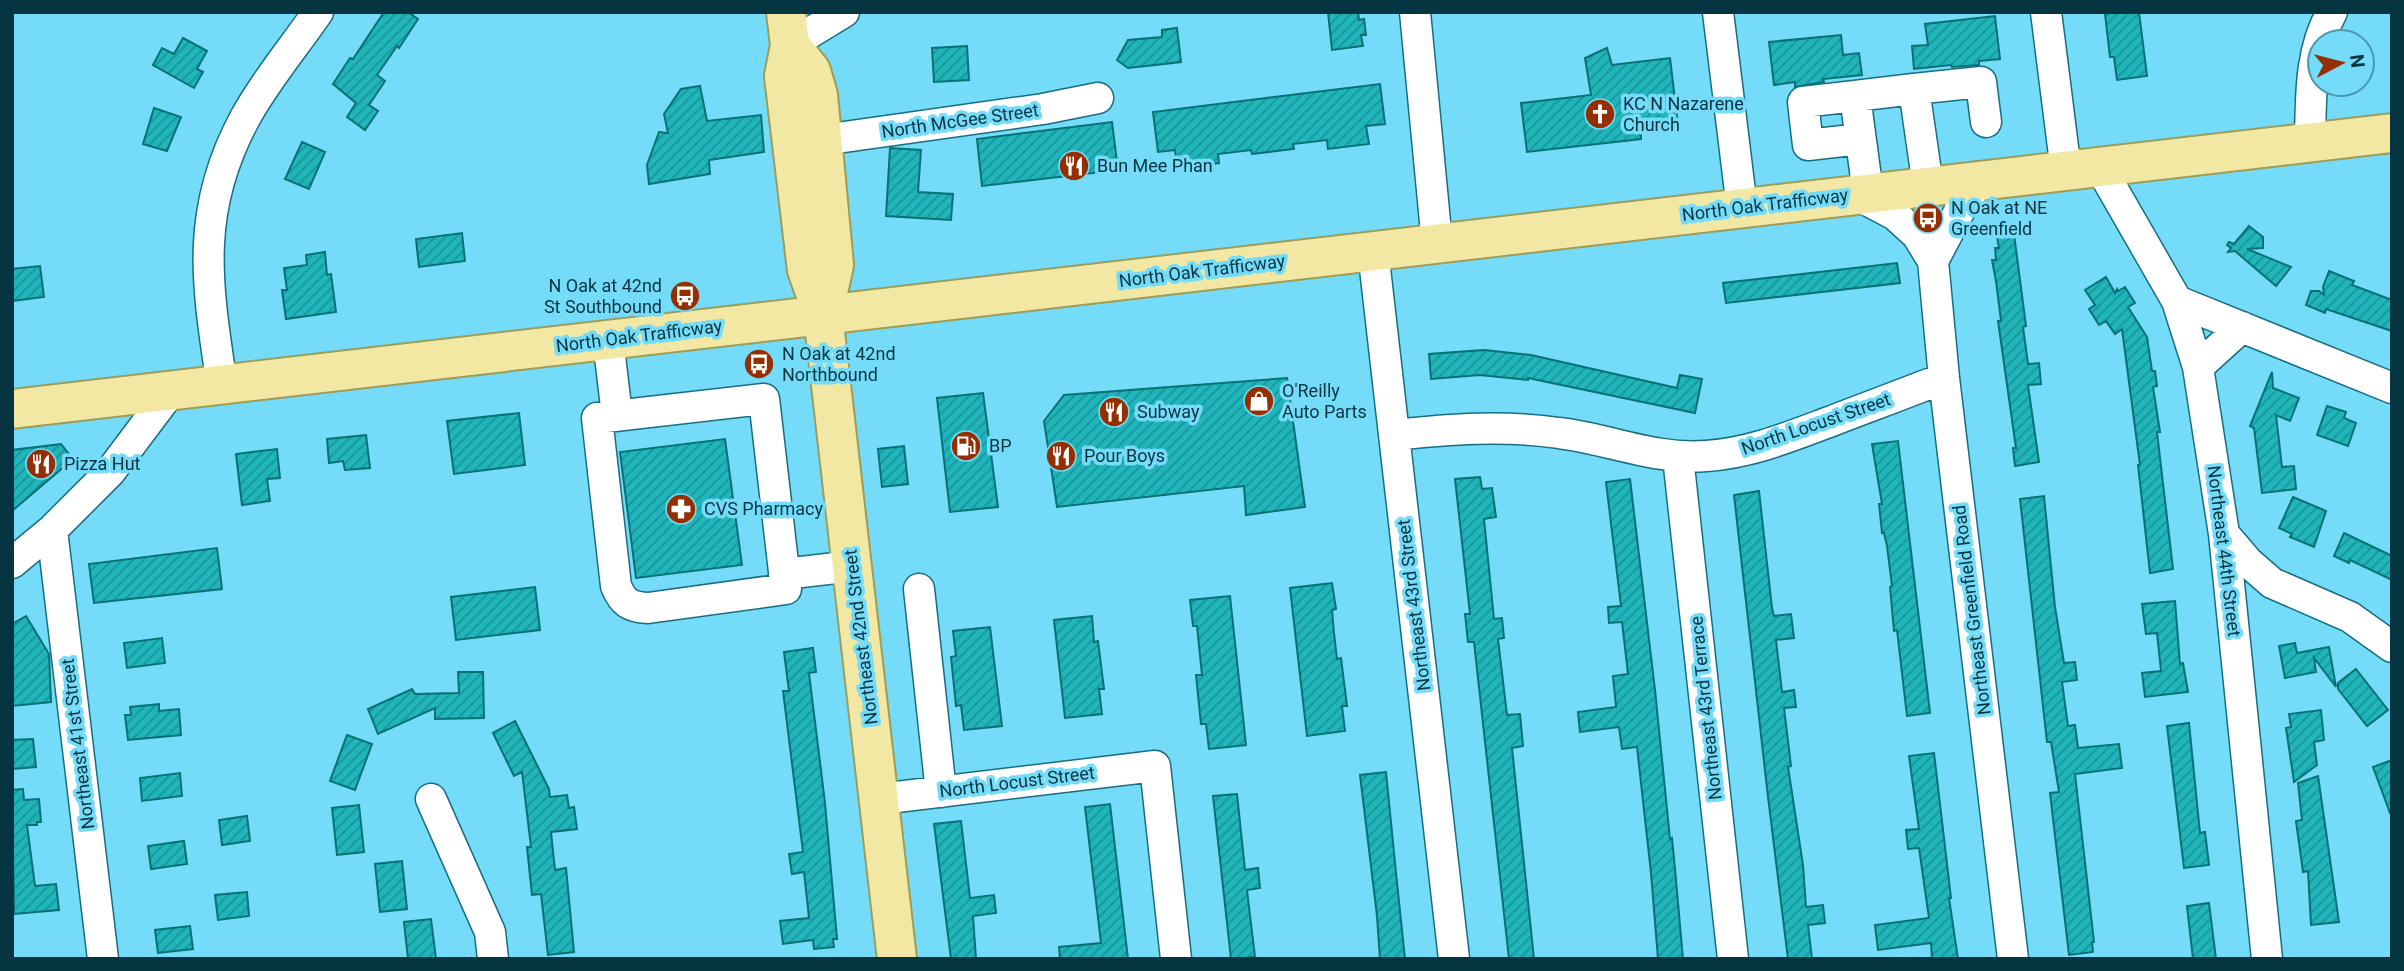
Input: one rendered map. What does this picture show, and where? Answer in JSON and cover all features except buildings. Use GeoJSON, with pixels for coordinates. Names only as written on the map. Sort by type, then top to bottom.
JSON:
{"type":"FeatureCollection","features":[{"type":"Feature","properties":{"kind":"main road"},"geometry":{"type":"LineString","coordinates":[[788,29],[811,71],[818,94],[834,265],[823,315]]}},
{"type":"Feature","properties":{"kind":"main road"},"geometry":{"type":"LineString","coordinates":[[788,29],[784,76],[807,270],[823,315]]}},
{"type":"Feature","properties":{"kind":"main road","name":"North Oak Trafficway"},"geometry":{"type":"LineString","coordinates":[[12,409],[2392,133]]}},
{"type":"Feature","properties":{"kind":"main road","name":"Northeast 42nd Street"},"geometry":{"type":"LineString","coordinates":[[823,315],[897,959]]}},
{"type":"Feature","properties":{"kind":"street"},"geometry":{"type":"LineString","coordinates":[[222,385],[207,266],[217,189],[226,160],[246,117],[318,12]]}},
{"type":"Feature","properties":{"kind":"street"},"geometry":{"type":"LineString","coordinates":[[788,29],[844,12]]}},
{"type":"Feature","properties":{"kind":"street"},"geometry":{"type":"LineString","coordinates":[[1415,12],[1437,243]]}},
{"type":"Feature","properties":{"kind":"street"},"geometry":{"type":"LineString","coordinates":[[1718,12],[1742,208]]}},
{"type":"Feature","properties":{"kind":"street","name":"Northeast 44th Street"},"geometry":{"type":"LineString","coordinates":[[2046,12],[2083,169],[2177,301],[2198,367],[2224,534],[2267,959]]}},
{"type":"Feature","properties":{"kind":"street"},"geometry":{"type":"LineString","coordinates":[[2310,143],[2312,73],[2322,30],[2332,12]]}},
{"type":"Feature","properties":{"kind":"street"},"geometry":{"type":"LineString","coordinates":[[1860,139],[1808,145],[1803,102],[1980,82],[1986,122]]}},
{"type":"Feature","properties":{"kind":"street"},"geometry":{"type":"LineString","coordinates":[[1914,89],[1928,186]]}},
{"type":"Feature","properties":{"kind":"street"},"geometry":{"type":"LineString","coordinates":[[1855,96],[1863,194]]}},
{"type":"Feature","properties":{"kind":"street","name":"North McGee Street"},"geometry":{"type":"LineString","coordinates":[[821,138],[1043,109],[1098,98]]}},
{"type":"Feature","properties":{"kind":"street"},"geometry":{"type":"LineString","coordinates":[[1933,261],[1961,208],[1979,181]]}},
{"type":"Feature","properties":{"kind":"street","name":"Northeast Greenfield Road"},"geometry":{"type":"LineString","coordinates":[[1863,194],[1895,215],[1917,235],[1933,261],[1944,378],[2013,959]]}},
{"type":"Feature","properties":{"kind":"street","name":"Northeast 43rd Street"},"geometry":{"type":"LineString","coordinates":[[1373,251],[1454,959]]}},
{"type":"Feature","properties":{"kind":"street"},"geometry":{"type":"LineString","coordinates":[[2177,301],[2392,388]]}},
{"type":"Feature","properties":{"kind":"street"},"geometry":{"type":"LineString","coordinates":[[2198,367],[2242,327]]}},
{"type":"Feature","properties":{"kind":"street"},"geometry":{"type":"LineString","coordinates":[[608,340],[617,415]]}},
{"type":"Feature","properties":{"kind":"street","name":"North Locust Street"},"geometry":{"type":"LineString","coordinates":[[1394,435],[1454,429],[1506,428],[1559,432],[1678,457],[1717,455],[1756,448],[1944,378]]}},
{"type":"Feature","properties":{"kind":"street"},"geometry":{"type":"LineString","coordinates":[[12,562],[52,530],[110,472],[171,391]]}},
{"type":"Feature","properties":{"kind":"street"},"geometry":{"type":"LineString","coordinates":[[764,400],[786,589],[649,608],[634,607],[622,600],[616,586],[597,418],[617,415],[764,400]]}},
{"type":"Feature","properties":{"kind":"street","name":"Northeast 43rd Terrace"},"geometry":{"type":"LineString","coordinates":[[1678,457],[1733,959]]}},
{"type":"Feature","properties":{"kind":"street","name":"Northeast 41st Street"},"geometry":{"type":"LineString","coordinates":[[52,530],[103,959]]}},
{"type":"Feature","properties":{"kind":"street"},"geometry":{"type":"LineString","coordinates":[[2224,534],[2248,562],[2273,583],[2350,617],[2392,647]]}},
{"type":"Feature","properties":{"kind":"street"},"geometry":{"type":"LineString","coordinates":[[784,574],[853,566]]}},
{"type":"Feature","properties":{"kind":"street"},"geometry":{"type":"LineString","coordinates":[[2232,607],[2273,583]]}},
{"type":"Feature","properties":{"kind":"street"},"geometry":{"type":"LineString","coordinates":[[919,589],[941,792]]}},
{"type":"Feature","properties":{"kind":"street","name":"North Locust Street"},"geometry":{"type":"LineString","coordinates":[[880,799],[1155,766],[1176,959]]}},
{"type":"Feature","properties":{"kind":"street"},"geometry":{"type":"LineString","coordinates":[[431,799],[490,932],[493,959]]}},
{"type":"Feature","properties":{"kind":"place","name":"KC N Nazarene Church"},"geometry":{"type":"Point","coordinates":[1600,114]}},
{"type":"Feature","properties":{"kind":"place","name":"Bun Mee Phan"},"geometry":{"type":"Point","coordinates":[1074,166]}},
{"type":"Feature","properties":{"kind":"place","name":"N Oak at NE Greenfield"},"geometry":{"type":"Point","coordinates":[1928,218]}},
{"type":"Feature","properties":{"kind":"place","name":"N Oak at 42nd St Southbound"},"geometry":{"type":"Point","coordinates":[685,296]}},
{"type":"Feature","properties":{"kind":"place","name":"N Oak at 42nd Northbound"},"geometry":{"type":"Point","coordinates":[759,364]}},
{"type":"Feature","properties":{"kind":"place","name":"O'Reilly Auto Parts"},"geometry":{"type":"Point","coordinates":[1259,401]}},
{"type":"Feature","properties":{"kind":"place","name":"Subway"},"geometry":{"type":"Point","coordinates":[1114,412]}},
{"type":"Feature","properties":{"kind":"place","name":"BP"},"geometry":{"type":"Point","coordinates":[966,446]}},
{"type":"Feature","properties":{"kind":"place","name":"Pour Boys"},"geometry":{"type":"Point","coordinates":[1061,456]}},
{"type":"Feature","properties":{"kind":"place","name":"Pizza Hut"},"geometry":{"type":"Point","coordinates":[41,464]}},
{"type":"Feature","properties":{"kind":"place","name":"CVS Pharmacy"},"geometry":{"type":"Point","coordinates":[681,509]}}]}
